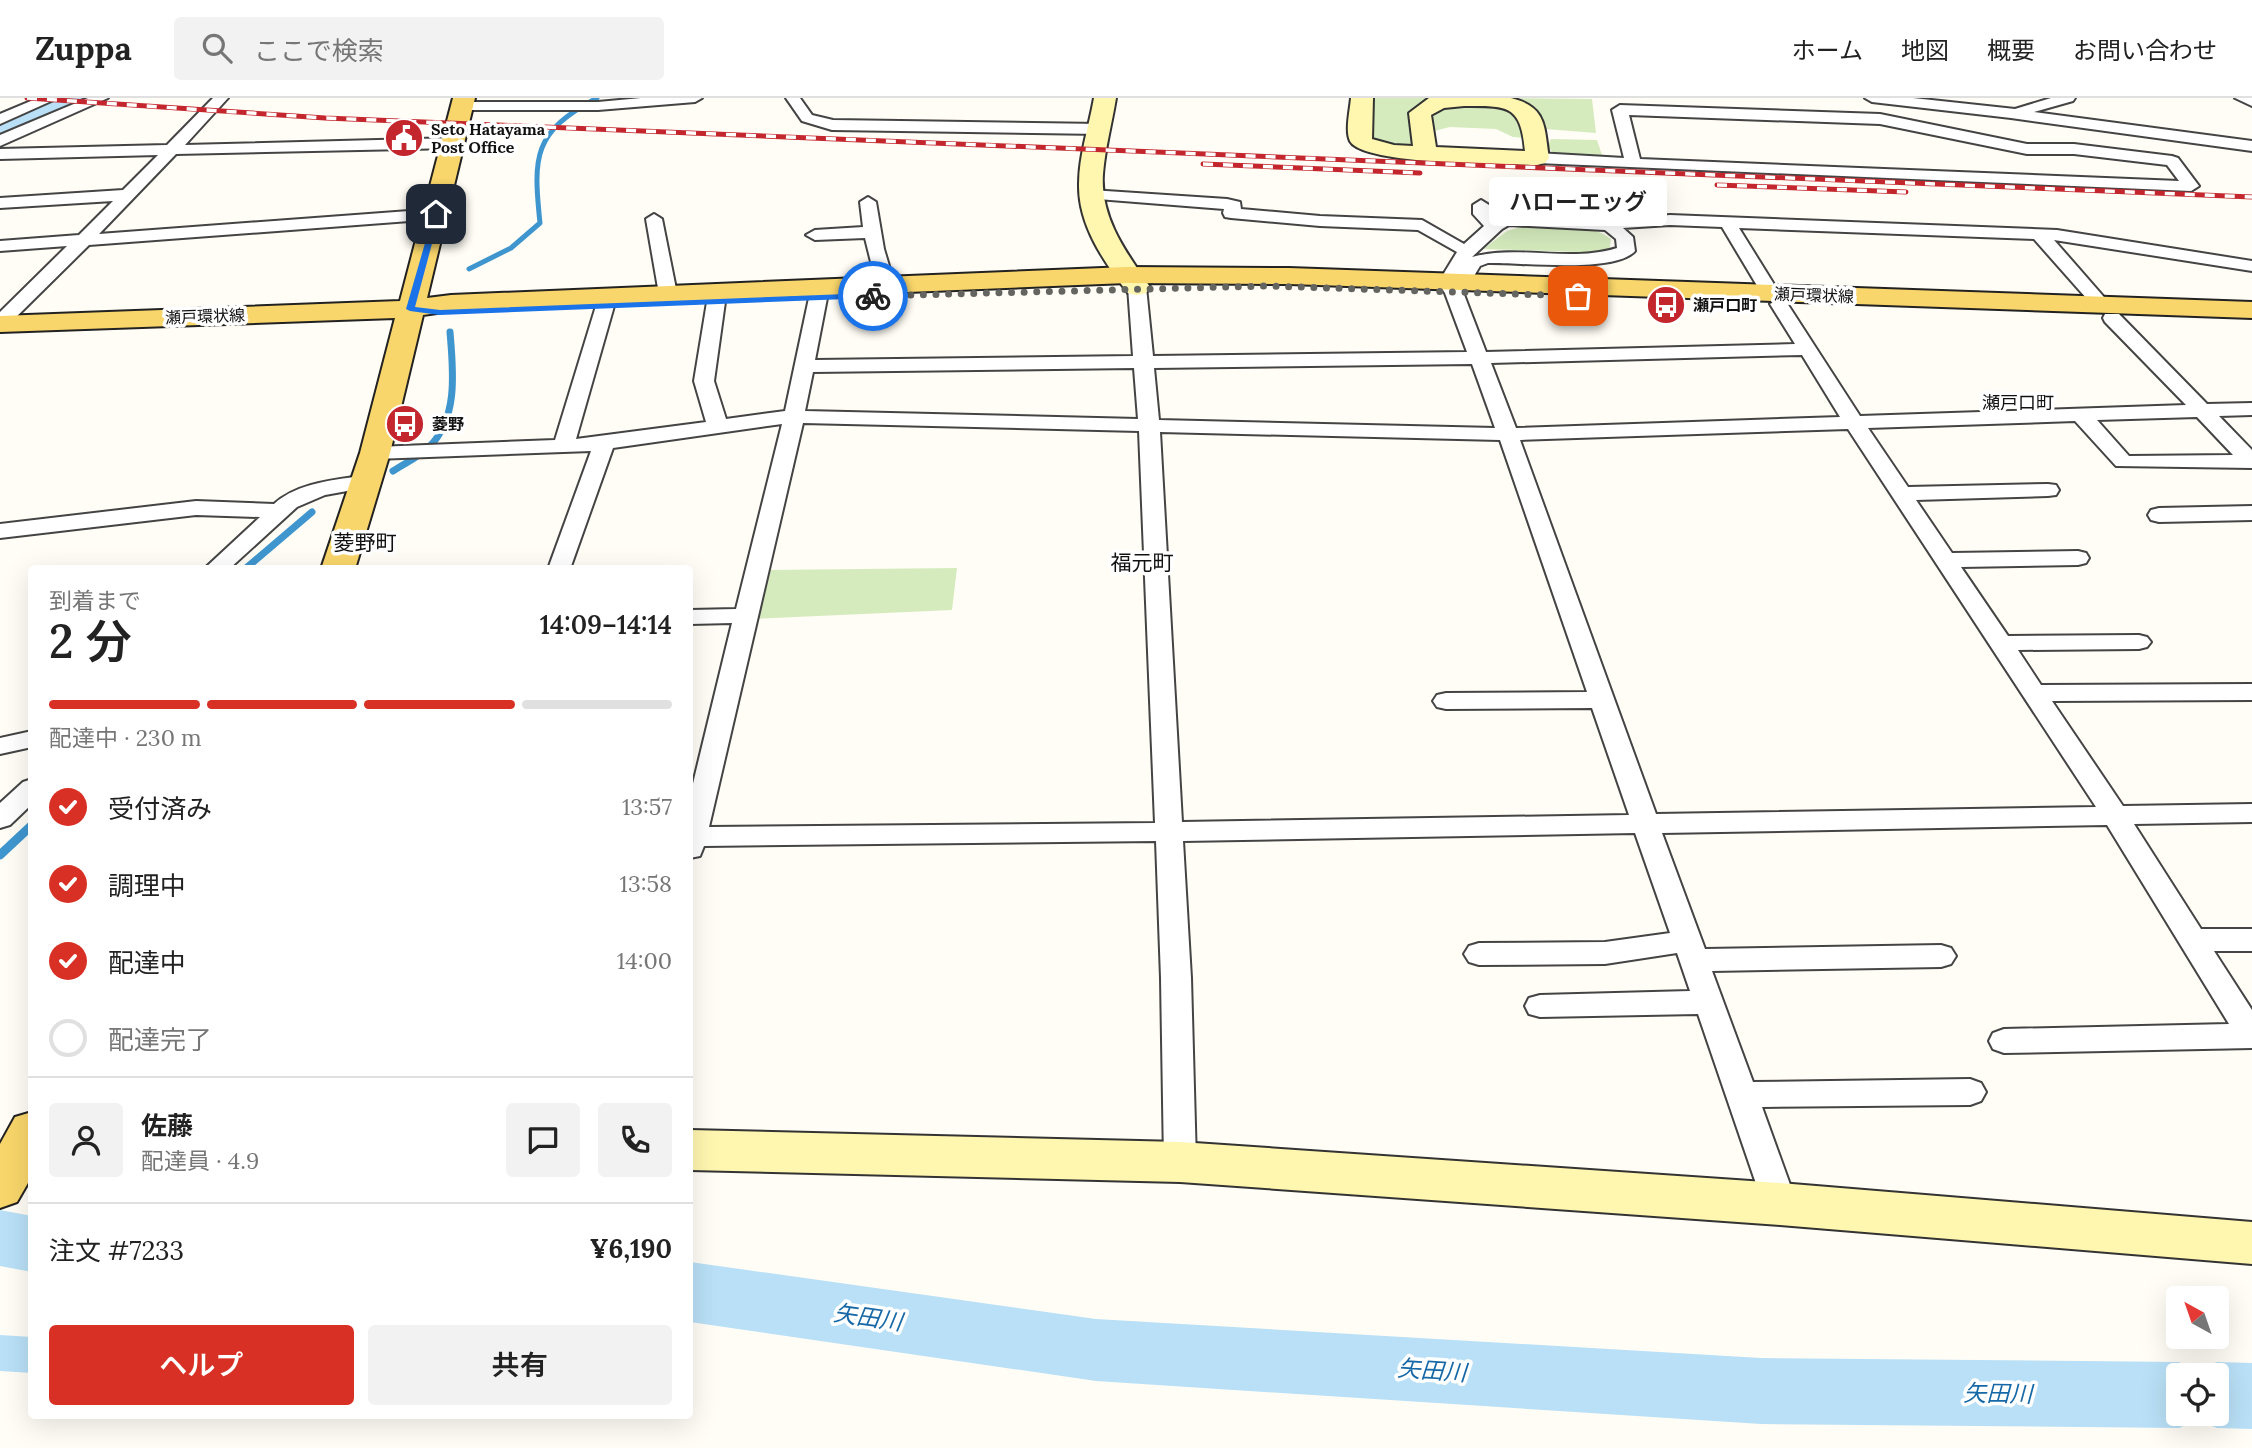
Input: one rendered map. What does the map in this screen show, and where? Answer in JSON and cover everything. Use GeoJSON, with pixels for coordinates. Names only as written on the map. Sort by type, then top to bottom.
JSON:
{"type":"FeatureCollection","features":[{"type":"Feature","properties":{"kind":"main road"},"geometry":{"type":"LineString","coordinates":[[340,565],[379,462],[410,309],[463,102]]}},
{"type":"Feature","properties":{"kind":"main road","name":"瀬戸環状線"},"geometry":{"type":"LineString","coordinates":[[410,309],[440,313],[818,298],[1132,281]]}},
{"type":"Feature","properties":{"kind":"main road","name":"瀬戸環状線"},"geometry":{"type":"LineString","coordinates":[[0,323],[410,309],[451,303],[886,286],[1132,281],[1267,286],[1454,286],[2106,311],[2252,322]]}},
{"type":"Feature","properties":{"kind":"main road","name":"瀬戸環状線"},"geometry":{"type":"LineString","coordinates":[[2106,311],[2252,310]]}},
{"type":"Feature","properties":{"kind":"main road"},"geometry":{"type":"LineString","coordinates":[[0,1188],[28,1138]]}},
{"type":"Feature","properties":{"kind":"street"},"geometry":{"type":"LineString","coordinates":[[0,119],[51,98]]}},
{"type":"Feature","properties":{"kind":"street"},"geometry":{"type":"LineString","coordinates":[[0,141],[101,98]]}},
{"type":"Feature","properties":{"kind":"street"},"geometry":{"type":"LineString","coordinates":[[0,323],[87,239],[221,98]]}},
{"type":"Feature","properties":{"kind":"street"},"geometry":{"type":"LineString","coordinates":[[560,106],[575,98]]}},
{"type":"Feature","properties":{"kind":"street"},"geometry":{"type":"LineString","coordinates":[[463,102],[598,106],[695,98]]}},
{"type":"Feature","properties":{"kind":"street"},"geometry":{"type":"LineString","coordinates":[[793,98],[807,118],[832,125],[1101,129]]}},
{"type":"Feature","properties":{"kind":"street"},"geometry":{"type":"LineString","coordinates":[[1105,98],[1091,195],[1105,236],[1132,281],[1144,362],[1149,426],[1176,978],[1180,1162]]}},
{"type":"Feature","properties":{"kind":"street"},"geometry":{"type":"LineString","coordinates":[[1362,98],[1360,139],[1364,144],[1393,152],[1425,152],[1633,163],[2191,186],[2172,161],[2074,149],[2027,149],[1880,119],[1620,110],[1633,163]]}},
{"type":"Feature","properties":{"kind":"street"},"geometry":{"type":"LineString","coordinates":[[1872,98],[2011,113],[2252,146]]}},
{"type":"Feature","properties":{"kind":"street"},"geometry":{"type":"LineString","coordinates":[[2011,113],[2068,98]]}},
{"type":"Feature","properties":{"kind":"street"},"geometry":{"type":"LineString","coordinates":[[2242,98],[2252,102]]}},
{"type":"Feature","properties":{"kind":"street"},"geometry":{"type":"LineString","coordinates":[[1425,152],[1420,113],[1431,104],[1444,101],[1492,100],[1525,111],[1532,118],[1536,158]]}},
{"type":"Feature","properties":{"kind":"street"},"geometry":{"type":"LineString","coordinates":[[0,154],[454,143]]}},
{"type":"Feature","properties":{"kind":"street"},"geometry":{"type":"LineString","coordinates":[[0,203],[126,195]]}},
{"type":"Feature","properties":{"kind":"street"},"geometry":{"type":"LineString","coordinates":[[1091,195],[1227,204],[1234,206],[1231,214],[1422,225],[1454,246],[1467,250]]}},
{"type":"Feature","properties":{"kind":"street"},"geometry":{"type":"LineString","coordinates":[[868,202],[872,232],[886,286]]}},
{"type":"Feature","properties":{"kind":"street"},"geometry":{"type":"LineString","coordinates":[[1481,205],[1481,214],[1492,224]]}},
{"type":"Feature","properties":{"kind":"street"},"geometry":{"type":"LineString","coordinates":[[0,246],[436,214]]}},
{"type":"Feature","properties":{"kind":"street"},"geometry":{"type":"LineString","coordinates":[[1780,1204],[1454,286],[1467,250],[1492,224],[1515,214],[1635,221],[2039,234],[2252,266]]}},
{"type":"Feature","properties":{"kind":"street"},"geometry":{"type":"LineString","coordinates":[[654,219],[668,295]]}},
{"type":"Feature","properties":{"kind":"street"},"geometry":{"type":"LineString","coordinates":[[1492,224],[1522,219],[1609,226],[1635,221]]}},
{"type":"Feature","properties":{"kind":"street"},"geometry":{"type":"LineString","coordinates":[[1727,222],[1855,424],[2115,815],[2252,1036]]}},
{"type":"Feature","properties":{"kind":"street"},"geometry":{"type":"LineString","coordinates":[[1454,286],[1479,259],[1500,257],[1585,261],[1610,258],[1626,251],[1624,237],[1609,226]]}},
{"type":"Feature","properties":{"kind":"street"},"geometry":{"type":"LineString","coordinates":[[815,235],[872,232]]}},
{"type":"Feature","properties":{"kind":"street"},"geometry":{"type":"LineString","coordinates":[[2039,234],[2106,311],[2252,461]]}},
{"type":"Feature","properties":{"kind":"street"},"geometry":{"type":"LineString","coordinates":[[693,829],[794,417],[818,298]]}},
{"type":"Feature","properties":{"kind":"street"},"geometry":{"type":"LineString","coordinates":[[716,302],[704,381],[718,426]]}},
{"type":"Feature","properties":{"kind":"street"},"geometry":{"type":"LineString","coordinates":[[564,445],[605,306]]}},
{"type":"Feature","properties":{"kind":"street"},"geometry":{"type":"LineString","coordinates":[[806,366],[1478,358],[1809,349]]}},
{"type":"Feature","properties":{"kind":"street"},"geometry":{"type":"LineString","coordinates":[[219,565],[289,502],[379,462],[448,449],[604,443],[794,417],[1508,434],[2252,409]]}},
{"type":"Feature","properties":{"kind":"street"},"geometry":{"type":"LineString","coordinates":[[2081,415],[2123,462],[2252,461]]}},
{"type":"Feature","properties":{"kind":"street"},"geometry":{"type":"LineString","coordinates":[[560,565],[604,443]]}},
{"type":"Feature","properties":{"kind":"street"},"geometry":{"type":"LineString","coordinates":[[1901,494],[2049,490]]}},
{"type":"Feature","properties":{"kind":"street"},"geometry":{"type":"LineString","coordinates":[[0,530],[196,509],[276,512]]}},
{"type":"Feature","properties":{"kind":"street"},"geometry":{"type":"LineString","coordinates":[[2160,515],[2252,513]]}},
{"type":"Feature","properties":{"kind":"street"},"geometry":{"type":"LineString","coordinates":[[1945,560],[2078,558]]}},
{"type":"Feature","properties":{"kind":"street"},"geometry":{"type":"LineString","coordinates":[[693,617],[745,616]]}},
{"type":"Feature","properties":{"kind":"street"},"geometry":{"type":"LineString","coordinates":[[2000,643],[2139,642]]}},
{"type":"Feature","properties":{"kind":"street"},"geometry":{"type":"LineString","coordinates":[[2033,694],[2252,692]]}},
{"type":"Feature","properties":{"kind":"street"},"geometry":{"type":"LineString","coordinates":[[1446,702],[1603,700]]}},
{"type":"Feature","properties":{"kind":"street"},"geometry":{"type":"LineString","coordinates":[[0,746],[28,740]]}},
{"type":"Feature","properties":{"kind":"street"},"geometry":{"type":"LineString","coordinates":[[0,819],[28,792]]}},
{"type":"Feature","properties":{"kind":"street"},"geometry":{"type":"LineString","coordinates":[[693,841],[2252,813]]}},
{"type":"Feature","properties":{"kind":"street"},"geometry":{"type":"LineString","coordinates":[[2192,940],[2252,940]]}},
{"type":"Feature","properties":{"kind":"street"},"geometry":{"type":"LineString","coordinates":[[1479,954],[1691,951],[1941,956]]}},
{"type":"Feature","properties":{"kind":"street"},"geometry":{"type":"LineString","coordinates":[[1540,1006],[1709,1002]]}},
{"type":"Feature","properties":{"kind":"street"},"geometry":{"type":"LineString","coordinates":[[2004,1041],[2252,1036]]}},
{"type":"Feature","properties":{"kind":"street"},"geometry":{"type":"LineString","coordinates":[[1742,1095],[1970,1092]]}},
{"type":"Feature","properties":{"kind":"street"},"geometry":{"type":"LineString","coordinates":[[693,1150],[1180,1162],[1780,1204],[2252,1243]]}},
{"type":"Feature","properties":{"kind":"green space"},"geometry":{"type":"Polygon","coordinates":[[[1370,98],[1444,98],[1411,114],[1411,143],[1401,149],[1370,145],[1370,98]]]}},
{"type":"Feature","properties":{"kind":"green space"},"geometry":{"type":"Polygon","coordinates":[[[1499,98],[1592,99],[1596,133],[1545,129],[1540,113],[1499,98]]]}},
{"type":"Feature","properties":{"kind":"green space"},"geometry":{"type":"Polygon","coordinates":[[[1445,104],[1496,105],[1521,116],[1525,138],[1513,137],[1496,129],[1450,127],[1434,131],[1430,112],[1445,104]]]}},
{"type":"Feature","properties":{"kind":"green space"},"geometry":{"type":"Polygon","coordinates":[[[1551,139],[1597,140],[1602,155],[1554,153],[1547,147],[1551,139]]]}},
{"type":"Feature","properties":{"kind":"green space"},"geometry":{"type":"Polygon","coordinates":[[[1528,225],[1571,226],[1592,230],[1611,239],[1609,253],[1483,249],[1507,231],[1528,225]]]}},
{"type":"Feature","properties":{"kind":"green space"},"geometry":{"type":"Polygon","coordinates":[[[957,568],[952,610],[753,619],[766,570],[957,568]]]}},
{"type":"Feature","properties":{"kind":"waterway"},"geometry":{"type":"LineString","coordinates":[[0,132],[81,98]]}},
{"type":"Feature","properties":{"kind":"waterway"},"geometry":{"type":"LineString","coordinates":[[469,269],[511,248],[540,223],[537,180],[542,148],[560,122],[597,98]]}},
{"type":"Feature","properties":{"kind":"waterway"},"geometry":{"type":"LineString","coordinates":[[393,471],[429,447],[445,422],[450,408],[453,377],[450,332]]}},
{"type":"Feature","properties":{"kind":"waterway"},"geometry":{"type":"LineString","coordinates":[[250,565],[312,512]]}},
{"type":"Feature","properties":{"kind":"waterway"},"geometry":{"type":"LineString","coordinates":[[0,855],[28,829]]}},
{"type":"Feature","properties":{"kind":"waterway","name":"矢田川"},"geometry":{"type":"LineString","coordinates":[[0,1238],[28,1243]]}},
{"type":"Feature","properties":{"kind":"waterway","name":"矢田川"},"geometry":{"type":"LineString","coordinates":[[693,1292],[1096,1350],[1761,1391],[2166,1395]]}},
{"type":"Feature","properties":{"kind":"waterway"},"geometry":{"type":"LineString","coordinates":[[0,1353],[28,1355]]}},
{"type":"Feature","properties":{"kind":"waterway","name":"矢田川"},"geometry":{"type":"LineString","coordinates":[[2229,1395],[2252,1396]]}},
{"type":"Feature","properties":{"kind":"railway"},"geometry":{"type":"LineString","coordinates":[[27,98],[325,118],[2252,197]]}},
{"type":"Feature","properties":{"kind":"railway"},"geometry":{"type":"LineString","coordinates":[[1203,164],[1420,173]]}},
{"type":"Feature","properties":{"kind":"railway"},"geometry":{"type":"LineString","coordinates":[[1717,185],[1906,192]]}},
{"type":"Feature","properties":{"kind":"way so far"},"geometry":{"type":"LineString","coordinates":[[873,296],[1137,287],[1267,286],[1578,296]]}},
{"type":"Feature","properties":{"kind":"place","name":"Seto Hatayama Post Office"},"geometry":{"type":"Point","coordinates":[404,138]}},
{"type":"Feature","properties":{"kind":"place","name":"ハローエッグ"},"geometry":{"type":"Point","coordinates":[1578,296]}},
{"type":"Feature","properties":{"kind":"place","name":"瀬戸口町"},"geometry":{"type":"Point","coordinates":[1666,305]}},
{"type":"Feature","properties":{"kind":"place","name":"菱野"},"geometry":{"type":"Point","coordinates":[405,424]}},
{"type":"Feature","properties":{"kind":"district","name":"瀬戸口町"},"geometry":{"type":"Point","coordinates":[2018,402]}},
{"type":"Feature","properties":{"kind":"district","name":"菱野町"},"geometry":{"type":"Point","coordinates":[365,542]}},
{"type":"Feature","properties":{"kind":"district","name":"福元町"},"geometry":{"type":"Point","coordinates":[1142,562]}},
{"type":"Feature","properties":{"kind":"route"},"geometry":{"type":"LineString","coordinates":[[436,214],[410,309],[440,313],[873,296]]}}]}
